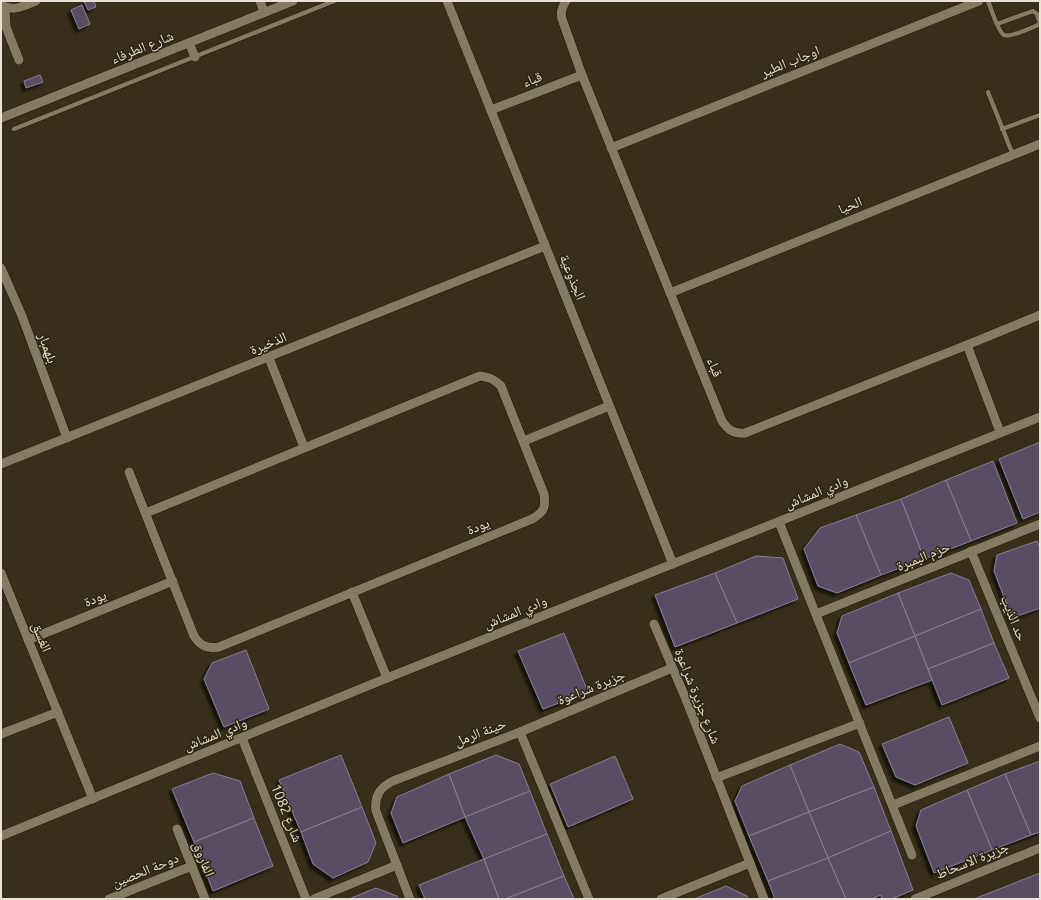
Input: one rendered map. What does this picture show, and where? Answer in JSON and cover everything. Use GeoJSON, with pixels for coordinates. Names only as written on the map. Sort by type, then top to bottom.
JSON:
{"type":"FeatureCollection","features":[{"type":"Feature","properties":{"kind":"street"},"geometry":{"type":"LineString","coordinates":[[19,60],[6,27],[3,6],[15,9],[36,1]]}},
{"type":"Feature","properties":{"kind":"street"},"geometry":{"type":"LineString","coordinates":[[260,1],[264,12]]}},
{"type":"Feature","properties":{"kind":"street","name":"شارع الطرفاء"},"geometry":{"type":"LineString","coordinates":[[1,118],[293,1]]}},
{"type":"Feature","properties":{"kind":"street","name":"الجذوعية"},"geometry":{"type":"LineString","coordinates":[[446,1],[673,564]]}},
{"type":"Feature","properties":{"kind":"street","name":"قباء"},"geometry":{"type":"LineString","coordinates":[[566,1],[560,13],[582,75],[722,421],[728,429],[739,434],[745,433],[1040,315]]}},
{"type":"Feature","properties":{"kind":"street","name":"اوجاب الطير"},"geometry":{"type":"LineString","coordinates":[[611,148],[979,1]]}},
{"type":"Feature","properties":{"kind":"street"},"geometry":{"type":"LineString","coordinates":[[189,43],[195,57]]}},
{"type":"Feature","properties":{"kind":"street","name":"قباء"},"geometry":{"type":"LineString","coordinates":[[491,110],[582,75]]}},
{"type":"Feature","properties":{"kind":"street","name":"الحيا"},"geometry":{"type":"LineString","coordinates":[[670,293],[1040,144]]}},
{"type":"Feature","properties":{"kind":"street","name":"الذخيرة"},"geometry":{"type":"LineString","coordinates":[[1,464],[269,358],[545,246]]}},
{"type":"Feature","properties":{"kind":"street","name":"بلهمبار"},"geometry":{"type":"LineString","coordinates":[[1,268],[4,281],[22,316],[67,438]]}},
{"type":"Feature","properties":{"kind":"street"},"geometry":{"type":"LineString","coordinates":[[967,345],[1000,432]]}},
{"type":"Feature","properties":{"kind":"street"},"geometry":{"type":"LineString","coordinates":[[269,358],[304,447]]}},
{"type":"Feature","properties":{"kind":"street","name":"يودة"},"geometry":{"type":"LineString","coordinates":[[129,472],[194,636],[201,645],[212,648],[219,647],[525,522],[540,515],[544,510],[546,503],[524,441],[501,386],[489,377],[480,376],[146,513]]}},
{"type":"Feature","properties":{"kind":"street"},"geometry":{"type":"LineString","coordinates":[[524,441],[610,406]]}},
{"type":"Feature","properties":{"kind":"street","name":"وادي المشاش"},"geometry":{"type":"LineString","coordinates":[[1,836],[387,678],[1040,417]]}},
{"type":"Feature","properties":{"kind":"street"},"geometry":{"type":"LineString","coordinates":[[778,522],[912,854]]}},
{"type":"Feature","properties":{"kind":"street","name":"حزم البمبرة"},"geometry":{"type":"LineString","coordinates":[[816,614],[1040,524]]}},
{"type":"Feature","properties":{"kind":"street","name":"حد الذيب"},"geometry":{"type":"LineString","coordinates":[[971,552],[1040,718]]}},
{"type":"Feature","properties":{"kind":"street","name":"الغسق"},"geometry":{"type":"LineString","coordinates":[[1,573],[93,799]]}},
{"type":"Feature","properties":{"kind":"street","name":"يودة"},"geometry":{"type":"LineString","coordinates":[[28,640],[173,581]]}},
{"type":"Feature","properties":{"kind":"street"},"geometry":{"type":"LineString","coordinates":[[352,592],[387,678]]}},
{"type":"Feature","properties":{"kind":"street","name":"شارع جزيرة شراعوة"},"geometry":{"type":"LineString","coordinates":[[654,624],[764,899]]}},
{"type":"Feature","properties":{"kind":"street","name":"جزيرة شراعوة"},"geometry":{"type":"LineString","coordinates":[[520,732],[672,668]]}},
{"type":"Feature","properties":{"kind":"street"},"geometry":{"type":"LineString","coordinates":[[1,734],[58,712]]}},
{"type":"Feature","properties":{"kind":"street"},"geometry":{"type":"LineString","coordinates":[[716,778],[860,723]]}},
{"type":"Feature","properties":{"kind":"street","name":"حينة الرمل"},"geometry":{"type":"LineString","coordinates":[[410,899],[376,811],[376,799],[382,788],[394,781],[520,732],[589,899]]}},
{"type":"Feature","properties":{"kind":"street","name":"شارع 1082"},"geometry":{"type":"LineString","coordinates":[[242,738],[306,899]]}},
{"type":"Feature","properties":{"kind":"street"},"geometry":{"type":"LineString","coordinates":[[893,805],[1040,746]]}},
{"type":"Feature","properties":{"kind":"street","name":"الفاروق"},"geometry":{"type":"LineString","coordinates":[[177,829],[205,899]]}},
{"type":"Feature","properties":{"kind":"street","name":"جزيرة الاسحاط"},"geometry":{"type":"LineString","coordinates":[[915,899],[1040,848]]}},
{"type":"Feature","properties":{"kind":"street"},"geometry":{"type":"LineString","coordinates":[[661,899],[750,863]]}},
{"type":"Feature","properties":{"kind":"street"},"geometry":{"type":"LineString","coordinates":[[314,899],[397,865]]}},
{"type":"Feature","properties":{"kind":"street","name":"دوحة الحصين"},"geometry":{"type":"LineString","coordinates":[[109,899],[192,866]]}},
{"type":"Feature","properties":{"kind":"lane"},"geometry":{"type":"LineString","coordinates":[[14,129],[334,1]]}},
{"type":"Feature","properties":{"kind":"lane"},"geometry":{"type":"LineString","coordinates":[[988,1],[997,24],[1001,32],[1007,36],[1014,35],[1040,24],[1037,14],[1033,11],[997,24]]}},
{"type":"Feature","properties":{"kind":"lane"},"geometry":{"type":"LineString","coordinates":[[988,92],[1013,155]]}},
{"type":"Feature","properties":{"kind":"lane"},"geometry":{"type":"LineString","coordinates":[[1002,129],[1040,115]]}},
{"type":"Feature","properties":{"kind":"building"},"geometry":{"type":"Polygon","coordinates":[[[84,1],[94,1],[96,7],[88,10],[84,1]]]}},
{"type":"Feature","properties":{"kind":"building"},"geometry":{"type":"Polygon","coordinates":[[[82,5],[90,24],[79,29],[71,10],[82,5]]]}},
{"type":"Feature","properties":{"kind":"building"},"geometry":{"type":"Polygon","coordinates":[[[40,75],[43,82],[26,88],[24,81],[40,75]]]}},
{"type":"Feature","properties":{"kind":"building"},"geometry":{"type":"Polygon","coordinates":[[[1040,442],[1040,512],[1023,519],[999,459],[1040,442]]]}},
{"type":"Feature","properties":{"kind":"building"},"geometry":{"type":"Polygon","coordinates":[[[993,461],[1017,523],[971,541],[946,480],[993,461]]]}},
{"type":"Feature","properties":{"kind":"building"},"geometry":{"type":"Polygon","coordinates":[[[946,480],[971,541],[924,559],[901,499],[946,480]]]}},
{"type":"Feature","properties":{"kind":"building"},"geometry":{"type":"Polygon","coordinates":[[[901,499],[924,559],[881,575],[856,515],[901,499]]]}},
{"type":"Feature","properties":{"kind":"building"},"geometry":{"type":"Polygon","coordinates":[[[856,515],[881,575],[837,593],[818,586],[804,549],[820,528],[856,515]]]}},
{"type":"Feature","properties":{"kind":"building"},"geometry":{"type":"Polygon","coordinates":[[[1037,541],[1040,548],[1040,608],[1012,618],[994,571],[997,555],[1037,541]]]}},
{"type":"Feature","properties":{"kind":"building"},"geometry":{"type":"Polygon","coordinates":[[[756,556],[783,558],[798,599],[737,623],[715,573],[756,556]]]}},
{"type":"Feature","properties":{"kind":"building"},"geometry":{"type":"Polygon","coordinates":[[[715,573],[737,623],[675,647],[655,595],[715,573]]]}},
{"type":"Feature","properties":{"kind":"building"},"geometry":{"type":"Polygon","coordinates":[[[951,573],[969,580],[981,609],[915,636],[898,593],[951,573]]]}},
{"type":"Feature","properties":{"kind":"building"},"geometry":{"type":"Polygon","coordinates":[[[898,593],[915,636],[849,663],[837,633],[842,616],[898,593]]]}},
{"type":"Feature","properties":{"kind":"building"},"geometry":{"type":"Polygon","coordinates":[[[981,609],[994,643],[928,669],[915,636],[981,609]]]}},
{"type":"Feature","properties":{"kind":"building"},"geometry":{"type":"Polygon","coordinates":[[[564,633],[588,692],[543,709],[518,651],[564,633]]]}},
{"type":"Feature","properties":{"kind":"building"},"geometry":{"type":"Polygon","coordinates":[[[915,636],[932,680],[866,705],[849,663],[915,636]]]}},
{"type":"Feature","properties":{"kind":"building"},"geometry":{"type":"Polygon","coordinates":[[[994,643],[1009,678],[942,705],[928,669],[994,643]]]}},
{"type":"Feature","properties":{"kind":"building"},"geometry":{"type":"Polygon","coordinates":[[[246,650],[269,709],[224,727],[204,679],[212,663],[246,650]]]}},
{"type":"Feature","properties":{"kind":"building"},"geometry":{"type":"Polygon","coordinates":[[[949,717],[968,763],[915,785],[896,777],[882,744],[949,717]]]}},
{"type":"Feature","properties":{"kind":"building"},"geometry":{"type":"Polygon","coordinates":[[[840,744],[859,752],[874,787],[809,812],[790,765],[840,744]]]}},
{"type":"Feature","properties":{"kind":"building"},"geometry":{"type":"Polygon","coordinates":[[[341,755],[362,807],[301,832],[279,780],[341,755]]]}},
{"type":"Feature","properties":{"kind":"building"},"geometry":{"type":"Polygon","coordinates":[[[496,755],[519,764],[530,791],[465,817],[449,774],[496,755]]]}},
{"type":"Feature","properties":{"kind":"building"},"geometry":{"type":"Polygon","coordinates":[[[615,756],[633,799],[568,827],[550,784],[615,756]]]}},
{"type":"Feature","properties":{"kind":"building"},"geometry":{"type":"Polygon","coordinates":[[[1040,761],[1040,832],[1031,835],[1005,774],[1040,761]]]}},
{"type":"Feature","properties":{"kind":"building"},"geometry":{"type":"Polygon","coordinates":[[[790,765],[809,812],[749,836],[735,801],[742,786],[790,765]]]}},
{"type":"Feature","properties":{"kind":"building"},"geometry":{"type":"Polygon","coordinates":[[[213,773],[240,781],[254,818],[194,842],[172,789],[213,773]]]}},
{"type":"Feature","properties":{"kind":"building"},"geometry":{"type":"Polygon","coordinates":[[[449,774],[465,817],[403,843],[391,813],[397,797],[449,774]]]}},
{"type":"Feature","properties":{"kind":"building"},"geometry":{"type":"Polygon","coordinates":[[[1005,774],[1031,835],[992,850],[967,790],[1005,774]]]}},
{"type":"Feature","properties":{"kind":"building"},"geometry":{"type":"Polygon","coordinates":[[[874,787],[891,831],[828,858],[809,812],[874,787]]]}},
{"type":"Feature","properties":{"kind":"building"},"geometry":{"type":"Polygon","coordinates":[[[967,790],[992,850],[934,873],[916,826],[921,810],[967,790]]]}},
{"type":"Feature","properties":{"kind":"building"},"geometry":{"type":"Polygon","coordinates":[[[530,791],[547,834],[484,859],[465,817],[530,791]]]}},
{"type":"Feature","properties":{"kind":"building"},"geometry":{"type":"Polygon","coordinates":[[[362,807],[376,843],[368,862],[333,878],[313,864],[301,832],[362,807]]]}},
{"type":"Feature","properties":{"kind":"building"},"geometry":{"type":"Polygon","coordinates":[[[809,812],[828,858],[768,881],[749,836],[809,812]]]}},
{"type":"Feature","properties":{"kind":"building"},"geometry":{"type":"Polygon","coordinates":[[[254,818],[273,866],[213,891],[194,842],[254,818]]]}},
{"type":"Feature","properties":{"kind":"building"},"geometry":{"type":"Polygon","coordinates":[[[891,831],[913,890],[892,899],[882,899],[881,895],[871,899],[846,899],[828,858],[891,831]]]}},
{"type":"Feature","properties":{"kind":"building"},"geometry":{"type":"Polygon","coordinates":[[[547,834],[564,876],[505,899],[499,899],[484,859],[547,834]]]}},
{"type":"Feature","properties":{"kind":"building"},"geometry":{"type":"Polygon","coordinates":[[[828,858],[846,899],[775,899],[768,881],[828,858]]]}},
{"type":"Feature","properties":{"kind":"building"},"geometry":{"type":"Polygon","coordinates":[[[484,859],[499,899],[425,899],[419,885],[484,859]]]}},
{"type":"Feature","properties":{"kind":"building"},"geometry":{"type":"Polygon","coordinates":[[[1040,873],[1040,899],[974,899],[1040,873]]]}},
{"type":"Feature","properties":{"kind":"building"},"geometry":{"type":"Polygon","coordinates":[[[564,876],[574,899],[505,899],[564,876]]]}},
{"type":"Feature","properties":{"kind":"building"},"geometry":{"type":"Polygon","coordinates":[[[726,886],[747,896],[748,899],[694,899],[726,886]]]}},
{"type":"Feature","properties":{"kind":"building"},"geometry":{"type":"Polygon","coordinates":[[[376,888],[397,896],[398,899],[349,899],[376,888]]]}}]}
